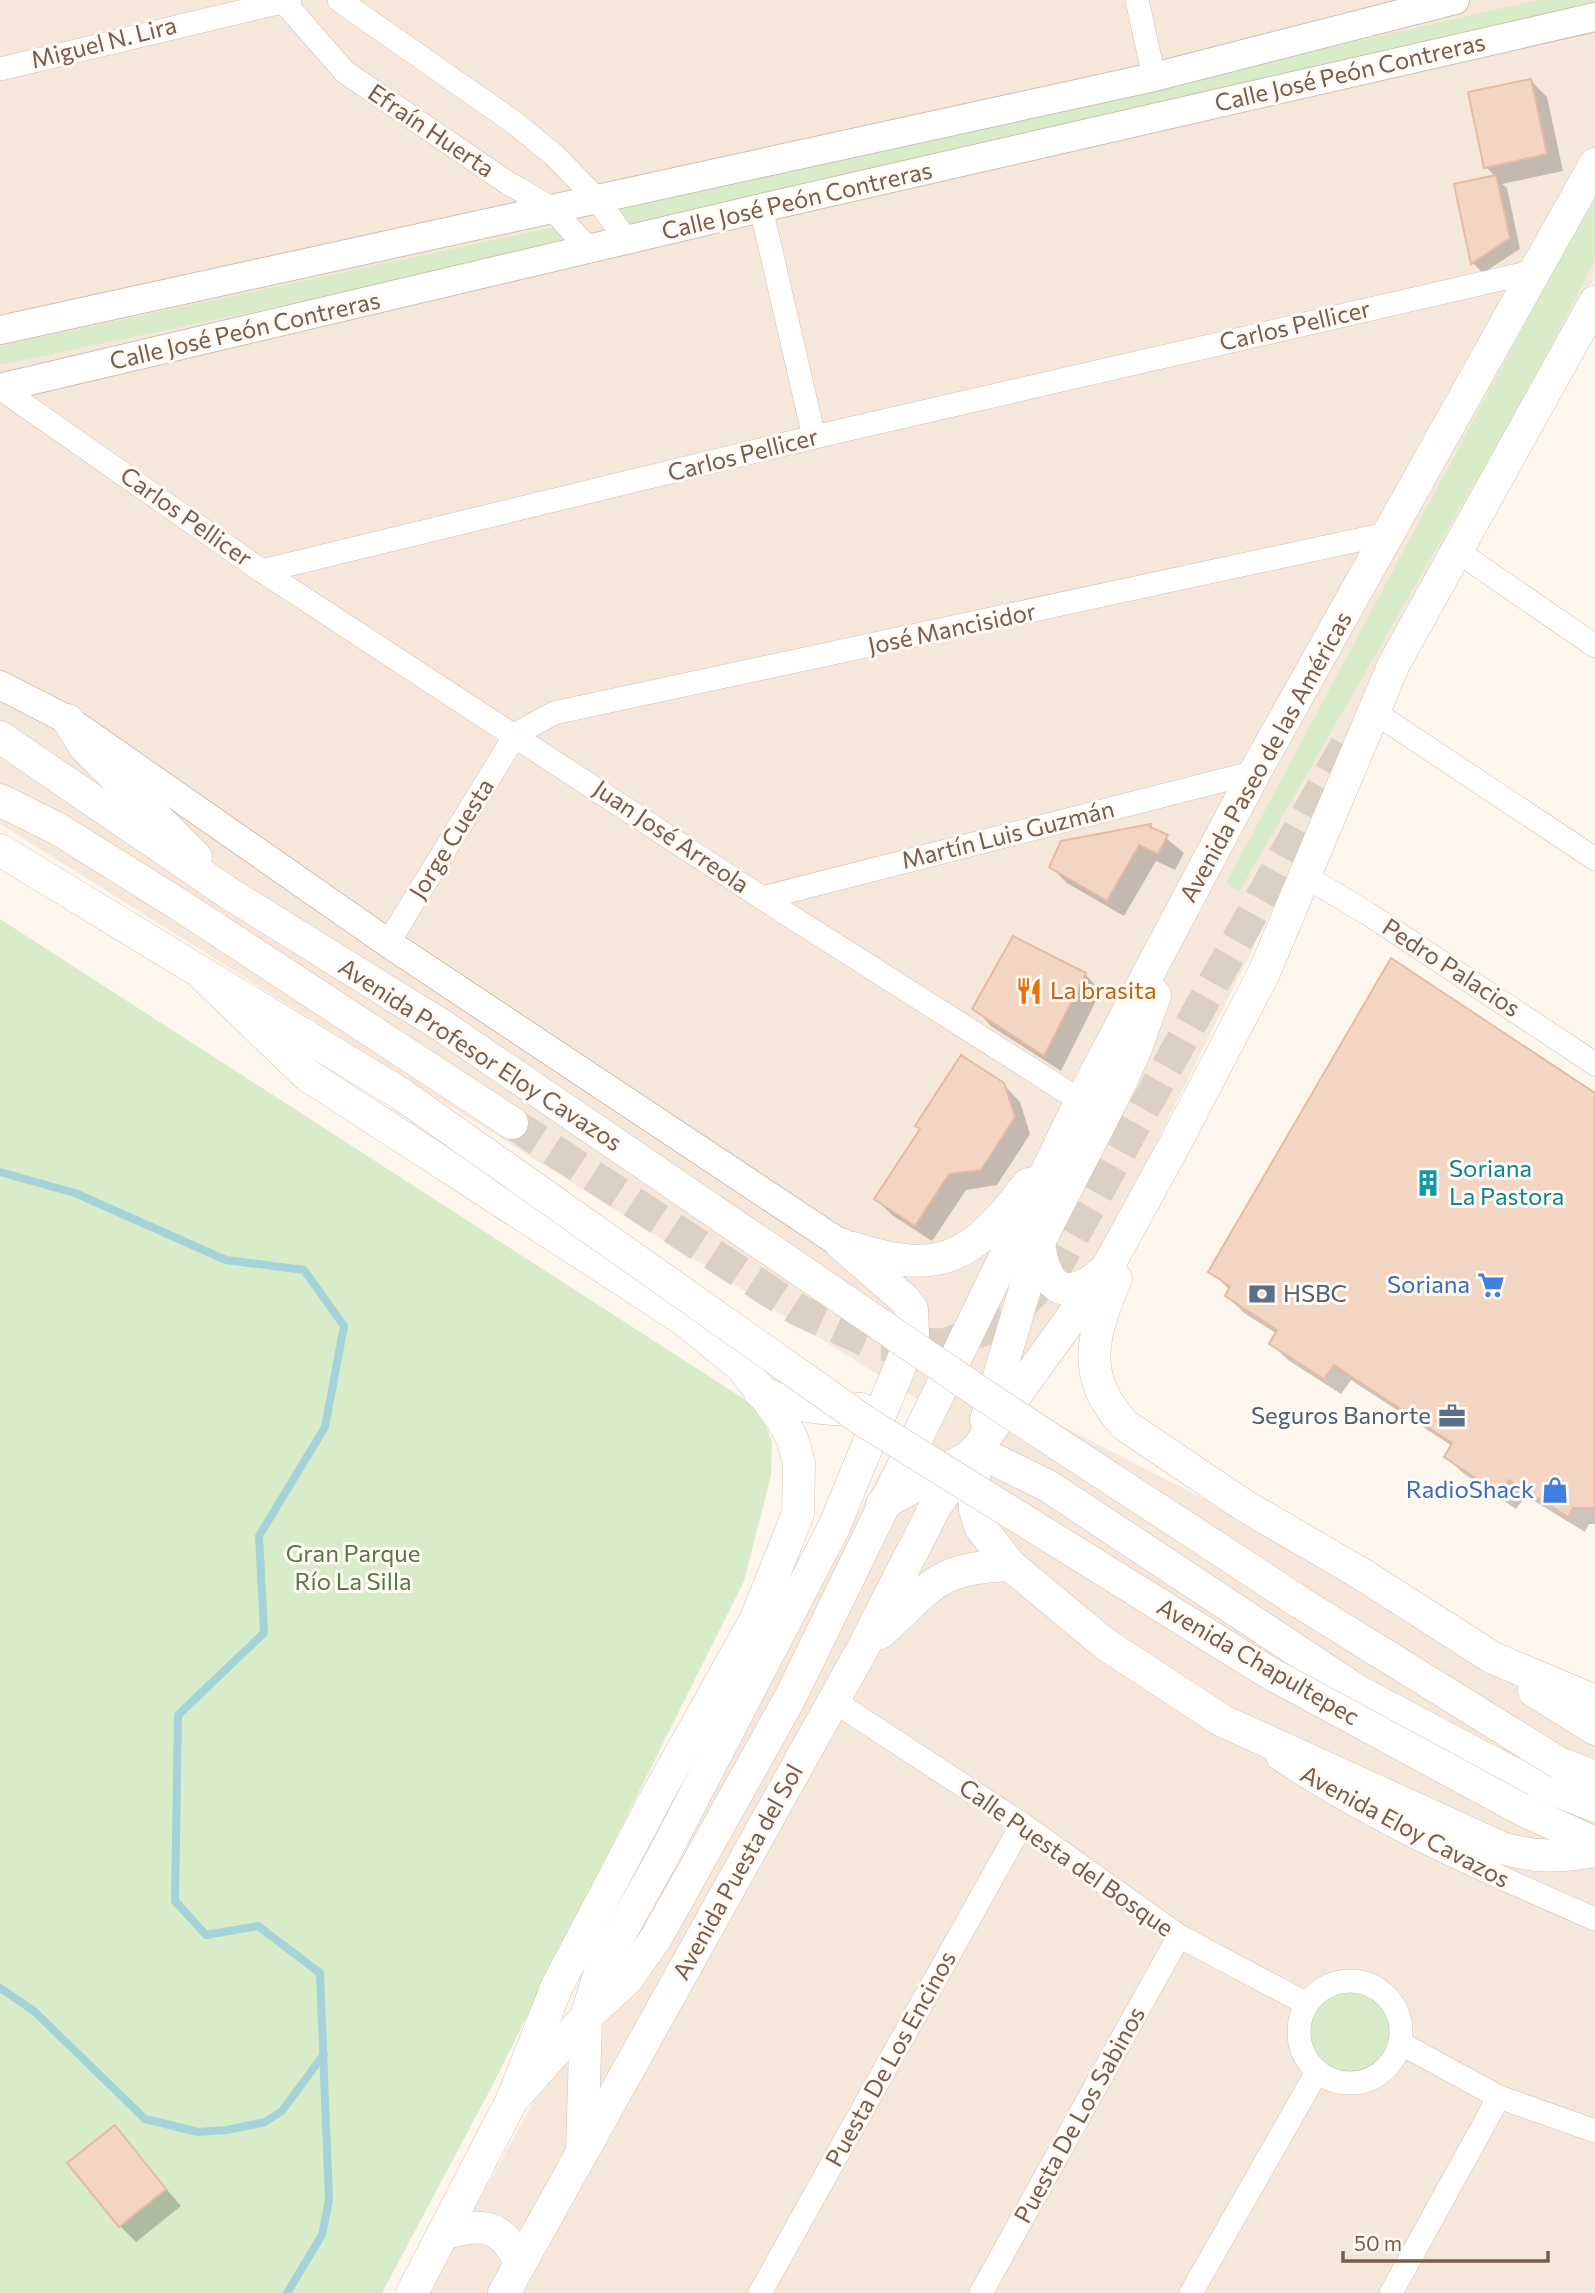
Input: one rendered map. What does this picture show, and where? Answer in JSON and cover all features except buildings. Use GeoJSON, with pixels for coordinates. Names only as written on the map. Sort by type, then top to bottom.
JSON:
{"type":"FeatureCollection","features":[{"type":"Feature","properties":{"kind":"main road","name":"Avenida Paseo de las Américas"},"geometry":{"type":"LineString","coordinates":[[956,1368],[1065,1133],[1153,964],[1255,772],[1595,164]]}},
{"type":"Feature","properties":{"kind":"main road"},"geometry":{"type":"LineString","coordinates":[[882,1504],[974,1454],[1106,1270],[1263,975],[1394,664],[1595,302]]}},
{"type":"Feature","properties":{"kind":"main road"},"geometry":{"type":"LineString","coordinates":[[68,720],[85,747],[166,824],[230,894]]}},
{"type":"Feature","properties":{"kind":"main road","name":"Avenida Profesor Eloy Cavazos"},"geometry":{"type":"LineString","coordinates":[[0,737],[230,894],[441,1026],[956,1368]]}},
{"type":"Feature","properties":{"kind":"main road"},"geometry":{"type":"LineString","coordinates":[[0,800],[58,829],[178,904],[512,1123]]}},
{"type":"Feature","properties":{"kind":"main road"},"geometry":{"type":"LineString","coordinates":[[0,850],[204,976],[307,1075],[683,1319],[742,1367],[779,1415],[792,1438],[799,1463],[798,1514],[755,1621],[658,1794],[557,1986],[512,2100],[412,2293]]}},
{"type":"Feature","properties":{"kind":"main road"},"geometry":{"type":"LineString","coordinates":[[1153,964],[1157,972],[1156,992],[1136,1048],[1039,1242],[1004,1365],[974,1454],[975,1510],[981,1528],[1010,1565],[1105,1644],[1223,1721],[1502,1848],[1529,1856],[1561,1857],[1595,1851]]}},
{"type":"Feature","properties":{"kind":"main road","name":"Avenida Chapultepec"},"geometry":{"type":"LineString","coordinates":[[204,976],[401,1094],[864,1421],[1266,1671],[1521,1809],[1595,1843]]}},
{"type":"Feature","properties":{"kind":"main road"},"geometry":{"type":"LineString","coordinates":[[841,1244],[906,1263],[945,1258],[966,1246],[998,1221],[1065,1133]]}},
{"type":"Feature","properties":{"kind":"main road"},"geometry":{"type":"LineString","coordinates":[[1158,1173],[1150,1203],[1098,1319],[1094,1348],[1097,1378],[1110,1409],[1126,1426],[1245,1506],[1360,1573],[1493,1658],[1595,1700]]}},
{"type":"Feature","properties":{"kind":"main road"},"geometry":{"type":"LineString","coordinates":[[1039,1242],[1046,1274],[1064,1288],[1084,1288],[1106,1270]]}},
{"type":"Feature","properties":{"kind":"main road"},"geometry":{"type":"LineString","coordinates":[[582,2156],[586,2017],[602,1966],[660,1862],[834,1527],[889,1400],[913,1335],[912,1309],[896,1290],[841,1244]]}},
{"type":"Feature","properties":{"kind":"main road"},"geometry":{"type":"LineString","coordinates":[[1002,1264],[998,1335],[1004,1365]]}},
{"type":"Feature","properties":{"kind":"main road"},"geometry":{"type":"LineString","coordinates":[[956,1368],[1301,1603],[1559,1763],[1595,1777]]}},
{"type":"Feature","properties":{"kind":"main road","name":"Avenida Puesta del Sol"},"geometry":{"type":"LineString","coordinates":[[512,2100],[586,2017],[627,1979],[656,1938],[790,1698],[882,1504],[956,1368]]}},
{"type":"Feature","properties":{"kind":"main road"},"geometry":{"type":"LineString","coordinates":[[760,1392],[790,1404],[839,1410],[861,1409],[889,1400]]}},
{"type":"Feature","properties":{"kind":"main road"},"geometry":{"type":"LineString","coordinates":[[974,1454],[1001,1461],[1048,1486],[1361,1693],[1506,1770],[1595,1806]]}},
{"type":"Feature","properties":{"kind":"main road","name":"Avenida Puesta del Sol"},"geometry":{"type":"LineString","coordinates":[[504,2293],[863,1648],[935,1507],[974,1454]]}},
{"type":"Feature","properties":{"kind":"main road"},"geometry":{"type":"LineString","coordinates":[[863,1648],[934,1583],[950,1573],[970,1567],[1010,1565]]}},
{"type":"Feature","properties":{"kind":"main road"},"geometry":{"type":"LineString","coordinates":[[1513,1667],[1528,1688],[1595,1729]]}},
{"type":"Feature","properties":{"kind":"main road"},"geometry":{"type":"LineString","coordinates":[[443,2234],[475,2227],[497,2232],[512,2244],[520,2263]]}},
{"type":"Feature","properties":{"kind":"street"},"geometry":{"type":"LineString","coordinates":[[339,0],[512,121],[568,167],[596,198],[628,242]]}},
{"type":"Feature","properties":{"kind":"street"},"geometry":{"type":"LineString","coordinates":[[1137,0],[1154,77]]}},
{"type":"Feature","properties":{"kind":"street","name":"Calle José Peón Contreras"},"geometry":{"type":"LineString","coordinates":[[0,330],[1154,77],[1455,0]]}},
{"type":"Feature","properties":{"kind":"street","name":"Miguel N. Lira"},"geometry":{"type":"LineString","coordinates":[[0,69],[285,1]]}},
{"type":"Feature","properties":{"kind":"street","name":"Efraín Huerta"},"geometry":{"type":"LineString","coordinates":[[285,1],[345,72],[551,208],[591,251]]}},
{"type":"Feature","properties":{"kind":"street","name":"Calle José Peón Contreras"},"geometry":{"type":"LineString","coordinates":[[0,388],[591,251],[761,208],[1595,17]]}},
{"type":"Feature","properties":{"kind":"street"},"geometry":{"type":"LineString","coordinates":[[761,208],[814,437]]}},
{"type":"Feature","properties":{"kind":"street","name":"Carlos Pellicer"},"geometry":{"type":"LineString","coordinates":[[0,388],[262,571],[814,437],[1536,271]]}},
{"type":"Feature","properties":{"kind":"street","name":"José Mancisidor"},"geometry":{"type":"LineString","coordinates":[[516,734],[554,713],[1391,533]]}},
{"type":"Feature","properties":{"kind":"street"},"geometry":{"type":"LineString","coordinates":[[1457,551],[1595,646]]}},
{"type":"Feature","properties":{"kind":"street","name":"Juan José Arreola"},"geometry":{"type":"LineString","coordinates":[[262,571],[516,734],[762,898],[1081,1101]]}},
{"type":"Feature","properties":{"kind":"street"},"geometry":{"type":"LineString","coordinates":[[0,685],[68,720],[388,943],[841,1244]]}},
{"type":"Feature","properties":{"kind":"street"},"geometry":{"type":"LineString","coordinates":[[1374,712],[1595,859]]}},
{"type":"Feature","properties":{"kind":"street","name":"Jorge Cuesta"},"geometry":{"type":"LineString","coordinates":[[388,943],[516,734]]}},
{"type":"Feature","properties":{"kind":"street","name":"Martín Luis Guzmán"},"geometry":{"type":"LineString","coordinates":[[762,898],[1255,772]]}},
{"type":"Feature","properties":{"kind":"street","name":"Pedro Palacios"},"geometry":{"type":"LineString","coordinates":[[1305,876],[1367,913],[1595,1063]]}},
{"type":"Feature","properties":{"kind":"street","name":"Calle Puesta del Bosque"},"geometry":{"type":"LineString","coordinates":[[832,1700],[1022,1824],[1179,1936],[1307,2004]]}},
{"type":"Feature","properties":{"kind":"street","name":"Avenida Eloy Cavazos"},"geometry":{"type":"LineString","coordinates":[[1223,1721],[1324,1788],[1508,1881],[1595,1919]]}},
{"type":"Feature","properties":{"kind":"street","name":"Puesta De Los Encinos"},"geometry":{"type":"LineString","coordinates":[[760,2293],[1022,1824]]}},
{"type":"Feature","properties":{"kind":"street","name":"Puesta De Los Sabinos"},"geometry":{"type":"LineString","coordinates":[[981,2293],[1179,1936]]}},
{"type":"Feature","properties":{"kind":"street"},"geometry":{"type":"LineString","coordinates":[[1344,1981],[1374,1987],[1395,2008],[1401,2032],[1400,2043],[1386,2070],[1359,2083],[1329,2080],[1317,2072],[1300,2047],[1298,2032],[1307,2004],[1330,1985],[1344,1981]]}},
{"type":"Feature","properties":{"kind":"street"},"geometry":{"type":"LineString","coordinates":[[1400,2043],[1499,2097],[1595,2131]]}},
{"type":"Feature","properties":{"kind":"street"},"geometry":{"type":"LineString","coordinates":[[1191,2293],[1317,2072]]}},
{"type":"Feature","properties":{"kind":"street"},"geometry":{"type":"LineString","coordinates":[[1391,2293],[1499,2097]]}},
{"type":"Feature","properties":{"kind":"shaded area"},"geometry":{"type":"Polygon","coordinates":[[[0,0],[1595,0],[1595,275],[1394,664],[1025,1407],[1595,1700],[1595,2293],[428,2293],[920,1401],[0,824],[0,0]]]}},
{"type":"Feature","properties":{"kind":"green space"},"geometry":{"type":"Polygon","coordinates":[[[1538,0],[1595,0],[1595,13],[629,233],[617,210],[1538,0]]]}},
{"type":"Feature","properties":{"kind":"green space"},"geometry":{"type":"Polygon","coordinates":[[[1595,193],[1595,260],[1483,479],[1474,483],[1239,892],[1226,883],[1595,193]]]}},
{"type":"Feature","properties":{"kind":"green space"},"geometry":{"type":"Polygon","coordinates":[[[559,226],[565,246],[0,365],[0,346],[559,226]]]}},
{"type":"Feature","properties":{"kind":"green space","name":"Gran Parque Río La Silla"},"geometry":{"type":"Polygon","coordinates":[[[0,919],[758,1408],[772,1441],[771,1475],[744,1581],[491,2088],[382,2293],[0,2293],[0,919]]]}},
{"type":"Feature","properties":{"kind":"green space"},"geometry":{"type":"Polygon","coordinates":[[[1356,1989],[1381,2004],[1392,2022],[1391,2041],[1380,2058],[1364,2070],[1345,2074],[1327,2068],[1311,2049],[1308,2023],[1315,2007],[1327,1995],[1337,1990],[1356,1989]]]}},
{"type":"Feature","properties":{"kind":"waterway"},"geometry":{"type":"LineString","coordinates":[[0,1172],[75,1193],[226,1260],[304,1270],[344,1326],[325,1427],[259,1536],[264,1633],[178,1715],[175,1901],[206,1935],[258,1926],[320,1973],[329,2200],[322,2235],[287,2293]]}},
{"type":"Feature","properties":{"kind":"waterway"},"geometry":{"type":"LineString","coordinates":[[0,1988],[34,2011],[145,2119],[198,2132],[227,2130],[265,2122],[282,2111],[324,2054]]}},
{"type":"Feature","properties":{"kind":"tunnel"},"geometry":{"type":"LineString","coordinates":[[512,1123],[798,1310],[875,1345],[945,1344],[1006,1322],[1055,1269],[1353,732]]}},
{"type":"Feature","properties":{"kind":"place","name":"La brasita"},"geometry":{"type":"Point","coordinates":[1029,991]}},
{"type":"Feature","properties":{"kind":"place","name":"Soriana La Pastora"},"geometry":{"type":"Point","coordinates":[1428,1183]}},
{"type":"Feature","properties":{"kind":"place","name":"Soriana"},"geometry":{"type":"Point","coordinates":[1491,1285]}},
{"type":"Feature","properties":{"kind":"place","name":"HSBC"},"geometry":{"type":"Point","coordinates":[1262,1294]}},
{"type":"Feature","properties":{"kind":"place","name":"Seguros Banorte"},"geometry":{"type":"Point","coordinates":[1452,1416]}},
{"type":"Feature","properties":{"kind":"place","name":"RadioShack"},"geometry":{"type":"Point","coordinates":[1555,1490]}}]}
